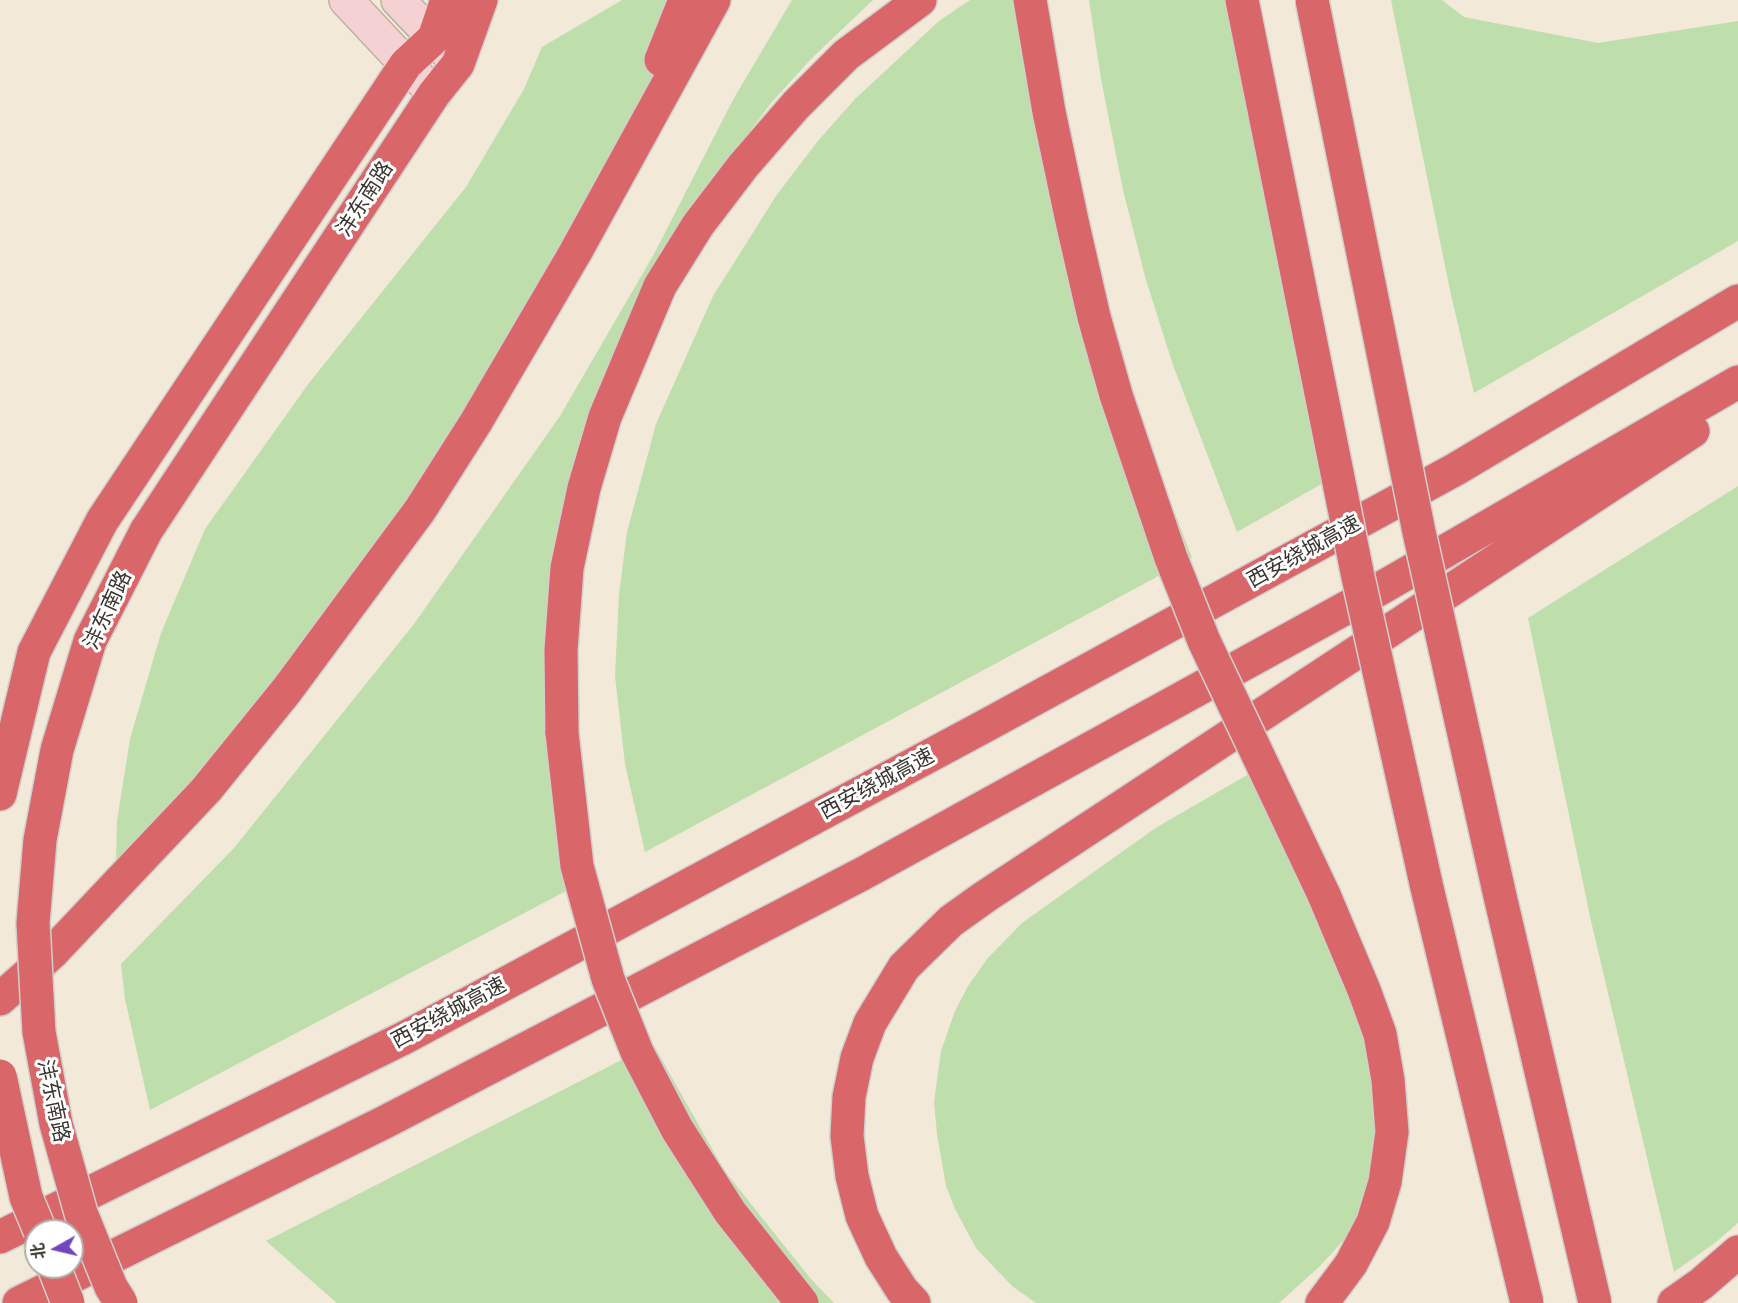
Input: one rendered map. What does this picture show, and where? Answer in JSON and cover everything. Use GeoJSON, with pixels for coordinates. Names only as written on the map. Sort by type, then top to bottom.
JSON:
{"type":"FeatureCollection","features":[{"type":"Feature","properties":{"kind":"highway","name":"沣东南路"},"geometry":{"type":"LineString","coordinates":[[0,794],[34,652],[102,521],[406,64],[434,38],[447,0]]}},
{"type":"Feature","properties":{"kind":"highway","name":"沣东南路"},"geometry":{"type":"LineString","coordinates":[[121,1303],[111,1287],[81,1213],[56,1124],[39,1032],[33,923],[40,840],[57,750],[90,641],[146,531],[435,94],[458,64],[481,0]]}},
{"type":"Feature","properties":{"kind":"highway"},"geometry":{"type":"LineString","coordinates":[[575,253],[654,80],[685,0]]}},
{"type":"Feature","properties":{"kind":"highway"},"geometry":{"type":"LineString","coordinates":[[0,999],[52,953],[206,790],[287,690],[420,510],[476,422],[575,253],[714,0]]}},
{"type":"Feature","properties":{"kind":"highway"},"geometry":{"type":"LineString","coordinates":[[802,1303],[730,1212],[677,1129],[637,1052],[608,979],[577,866],[562,733],[561,650],[567,568],[584,488],[604,417],[660,286],[698,225],[743,166],[796,105],[846,56],[920,0]]}},
{"type":"Feature","properties":{"kind":"highway"},"geometry":{"type":"LineString","coordinates":[[1030,0],[1049,112],[1094,317],[1116,395],[1171,558],[1204,641],[1324,896],[1380,1034],[1388,1080],[1392,1132],[1385,1182],[1373,1222],[1351,1264],[1322,1303]]}},
{"type":"Feature","properties":{"kind":"highway"},"geometry":{"type":"LineString","coordinates":[[1242,0],[1358,577],[1427,888],[1527,1303]]}},
{"type":"Feature","properties":{"kind":"highway"},"geometry":{"type":"LineString","coordinates":[[1312,0],[1419,532],[1500,896],[1596,1303]]}},
{"type":"Feature","properties":{"kind":"highway","name":"西安绕城高速"},"geometry":{"type":"LineString","coordinates":[[0,1237],[404,1038],[964,737],[1456,469],[1738,301]]}},
{"type":"Feature","properties":{"kind":"highway"},"geometry":{"type":"LineString","coordinates":[[19,1303],[385,1122],[862,874],[1364,598],[1738,382]]}},
{"type":"Feature","properties":{"kind":"highway"},"geometry":{"type":"LineString","coordinates":[[914,1303],[902,1290],[880,1257],[862,1216],[852,1176],[847,1136],[849,1097],[857,1058],[870,1023],[885,994],[912,958],[951,921],[1024,870],[1738,402]]}},
{"type":"Feature","properties":{"kind":"highway"},"geometry":{"type":"LineString","coordinates":[[0,1076],[26,1197],[35,1219]]}},
{"type":"Feature","properties":{"kind":"highway"},"geometry":{"type":"LineString","coordinates":[[1674,1303],[1701,1284],[1738,1252]]}},
{"type":"Feature","properties":{"kind":"highway"},"geometry":{"type":"LineString","coordinates":[[59,1279],[68,1303]]}},
{"type":"Feature","properties":{"kind":"main road"},"geometry":{"type":"LineString","coordinates":[[346,0],[435,94]]}},
{"type":"Feature","properties":{"kind":"main road"},"geometry":{"type":"LineString","coordinates":[[399,0],[458,64]]}},
{"type":"Feature","properties":{"kind":"green space"},"geometry":{"type":"Polygon","coordinates":[[[622,0],[695,0],[573,251],[373,554],[239,728],[116,864],[117,821],[130,739],[161,633],[205,529],[309,383],[466,187],[524,89],[542,47],[622,0]]]}},
{"type":"Feature","properties":{"kind":"green space"},"geometry":{"type":"Polygon","coordinates":[[[792,0],[873,0],[811,59],[771,103],[727,162],[675,239],[560,591],[587,880],[150,1110],[125,999],[121,964],[234,848],[414,624],[560,416],[654,254],[734,98],[792,0]]]}},
{"type":"Feature","properties":{"kind":"green space"},"geometry":{"type":"Polygon","coordinates":[[[970,0],[1037,0],[1124,381],[1192,558],[645,852],[625,764],[615,676],[619,595],[627,532],[656,424],[713,296],[776,196],[817,142],[855,99],[939,21],[970,0]]]}},
{"type":"Feature","properties":{"kind":"green space"},"geometry":{"type":"Polygon","coordinates":[[[1089,0],[1228,0],[1332,478],[1237,532],[1173,365],[1146,280],[1123,190],[1101,79],[1089,0]]]}},
{"type":"Feature","properties":{"kind":"green space"},"geometry":{"type":"Polygon","coordinates":[[[1391,0],[1442,0],[1464,17],[1598,43],[1738,21],[1738,241],[1474,393],[1451,295],[1391,0]]]}},
{"type":"Feature","properties":{"kind":"green space"},"geometry":{"type":"Polygon","coordinates":[[[1738,486],[1738,1223],[1674,1272],[1591,921],[1528,618],[1738,486]]]}},
{"type":"Feature","properties":{"kind":"green space"},"geometry":{"type":"Polygon","coordinates":[[[1268,763],[1384,996],[1393,1029],[1393,1136],[1352,1231],[1320,1266],[1279,1303],[1036,1303],[1012,1286],[976,1248],[955,1209],[946,1186],[934,1102],[941,1051],[955,1011],[968,986],[987,959],[1022,923],[1157,827],[1268,763]]]}},
{"type":"Feature","properties":{"kind":"green space"},"geometry":{"type":"Polygon","coordinates":[[[653,1044],[724,1170],[810,1278],[834,1303],[337,1303],[266,1241],[653,1044]]]}}]}
